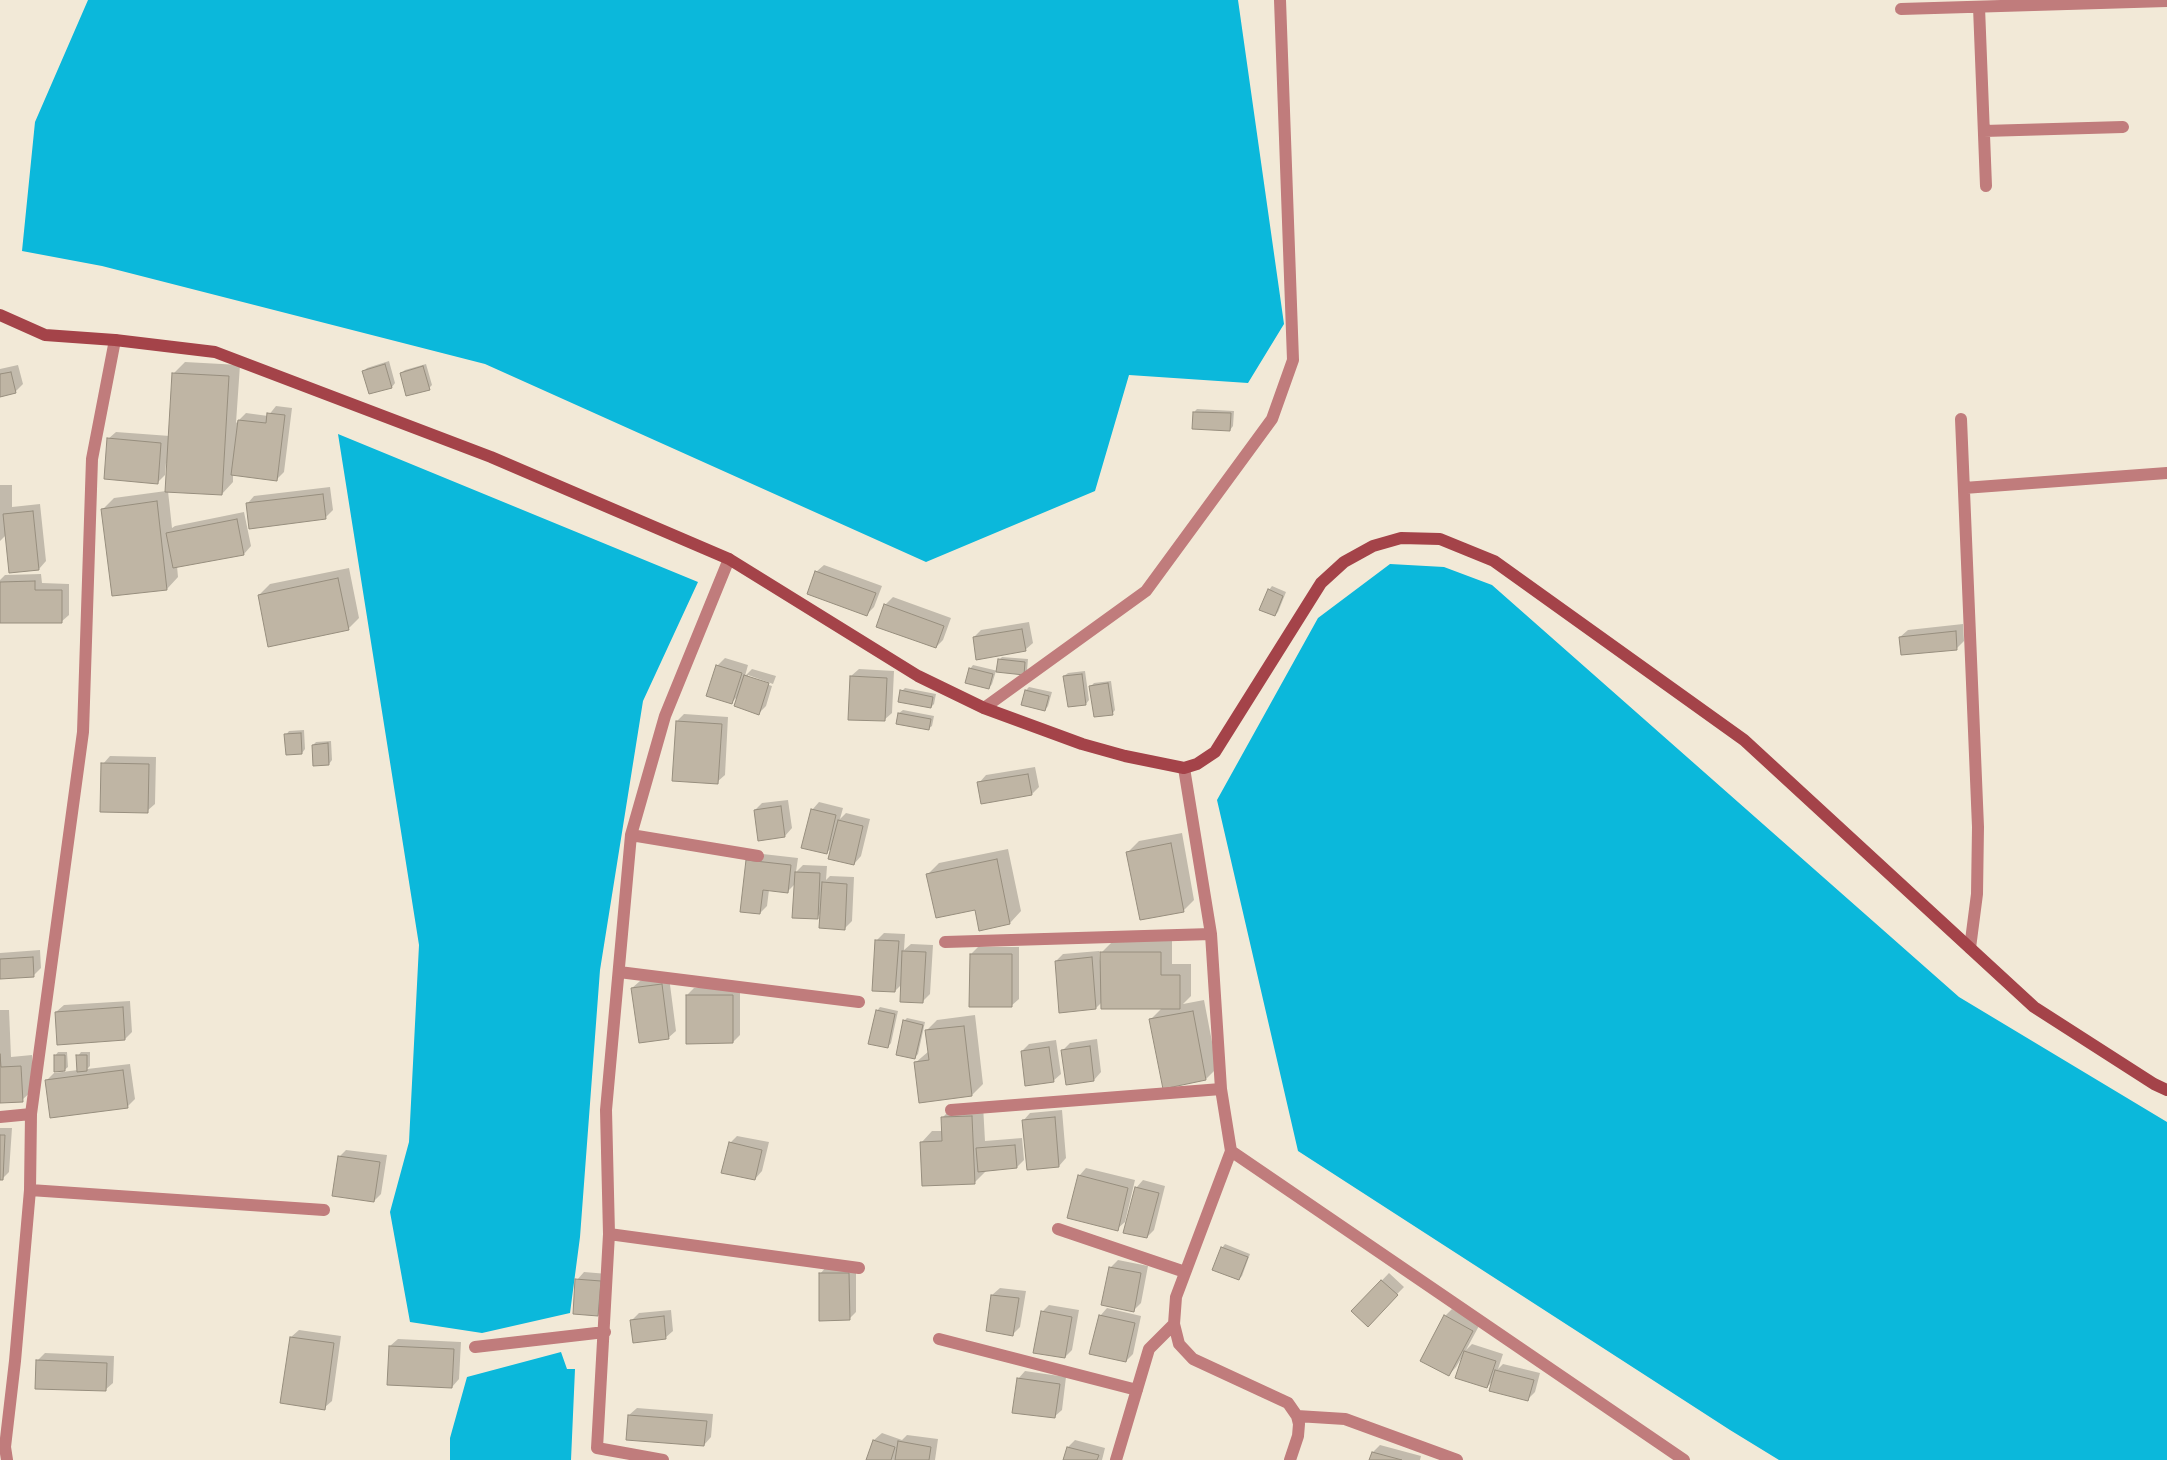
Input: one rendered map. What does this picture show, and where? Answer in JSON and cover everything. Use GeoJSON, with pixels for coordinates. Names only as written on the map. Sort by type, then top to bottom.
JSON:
{"type":"FeatureCollection","features":[{"type":"Feature","properties":{"kind":"street"},"geometry":{"type":"LineString","coordinates":[[984,708],[1146,591],[1272,419],[1293,360],[1280,0]]}},
{"type":"Feature","properties":{"kind":"street"},"geometry":{"type":"LineString","coordinates":[[1901,9],[2167,0]]}},
{"type":"Feature","properties":{"kind":"street"},"geometry":{"type":"LineString","coordinates":[[1979,7],[1986,186]]}},
{"type":"Feature","properties":{"kind":"street"},"geometry":{"type":"LineString","coordinates":[[1984,131],[2123,127]]}},
{"type":"Feature","properties":{"kind":"street"},"geometry":{"type":"LineString","coordinates":[[0,314],[45,335],[115,340],[215,352],[492,457],[728,559],[918,676],[984,708],[1082,744],[1125,756],[1184,768],[1197,764],[1215,752],[1321,584],[1344,562],[1373,546],[1401,538],[1440,539],[1494,561],[1744,740],[2034,1007],[2154,1084],[2167,1090]]}},
{"type":"Feature","properties":{"kind":"street"},"geometry":{"type":"LineString","coordinates":[[7,1460],[5,1447],[15,1361],[30,1190],[32,1114],[83,732],[92,459],[115,340]]}},
{"type":"Feature","properties":{"kind":"street"},"geometry":{"type":"LineString","coordinates":[[1962,419],[1978,827],[1977,894],[1970,948]]}},
{"type":"Feature","properties":{"kind":"street"},"geometry":{"type":"LineString","coordinates":[[1964,488],[2167,473]]}},
{"type":"Feature","properties":{"kind":"street"},"geometry":{"type":"LineString","coordinates":[[663,1460],[596,1454],[605,1332],[609,1234],[606,1110],[631,835],[665,716],[728,559]]}},
{"type":"Feature","properties":{"kind":"street"},"geometry":{"type":"LineString","coordinates":[[1184,768],[1211,934],[1221,1089],[1231,1151],[1176,1297],[1174,1324],[1179,1344],[1193,1359],[1288,1403],[1297,1416],[1299,1424],[1298,1436],[1290,1460]]}},
{"type":"Feature","properties":{"kind":"street"},"geometry":{"type":"LineString","coordinates":[[631,835],[758,856]]}},
{"type":"Feature","properties":{"kind":"street"},"geometry":{"type":"LineString","coordinates":[[945,942],[1211,934]]}},
{"type":"Feature","properties":{"kind":"street"},"geometry":{"type":"LineString","coordinates":[[619,972],[859,1002]]}},
{"type":"Feature","properties":{"kind":"street"},"geometry":{"type":"LineString","coordinates":[[951,1110],[1221,1089]]}},
{"type":"Feature","properties":{"kind":"street"},"geometry":{"type":"LineString","coordinates":[[0,1117],[32,1114]]}},
{"type":"Feature","properties":{"kind":"street"},"geometry":{"type":"LineString","coordinates":[[1231,1151],[1684,1460]]}},
{"type":"Feature","properties":{"kind":"street"},"geometry":{"type":"LineString","coordinates":[[30,1190],[324,1210]]}},
{"type":"Feature","properties":{"kind":"street"},"geometry":{"type":"LineString","coordinates":[[1058,1229],[1185,1272]]}},
{"type":"Feature","properties":{"kind":"street"},"geometry":{"type":"LineString","coordinates":[[609,1234],[859,1268]]}},
{"type":"Feature","properties":{"kind":"street"},"geometry":{"type":"LineString","coordinates":[[1116,1460],[1149,1349],[1174,1324]]}},
{"type":"Feature","properties":{"kind":"street"},"geometry":{"type":"LineString","coordinates":[[474,1347],[605,1332]]}},
{"type":"Feature","properties":{"kind":"street"},"geometry":{"type":"LineString","coordinates":[[939,1339],[1137,1390]]}},
{"type":"Feature","properties":{"kind":"street"},"geometry":{"type":"LineString","coordinates":[[1297,1416],[1344,1419],[1449,1458]]}},
{"type":"Feature","properties":{"kind":"water"},"geometry":{"type":"Polygon","coordinates":[[[88,0],[1238,0],[1284,324],[1248,383],[1129,375],[1095,491],[926,562],[485,364],[102,266],[22,251],[35,122],[88,0]]]}},
{"type":"Feature","properties":{"kind":"water"},"geometry":{"type":"Polygon","coordinates":[[[338,434],[698,582],[643,701],[600,970],[580,1237],[570,1313],[482,1333],[410,1322],[390,1212],[409,1142],[419,945],[338,434]]]}},
{"type":"Feature","properties":{"kind":"water"},"geometry":{"type":"Polygon","coordinates":[[[1390,564],[1444,567],[1492,585],[1959,997],[2167,1122],[2167,1460],[1779,1460],[1298,1151],[1217,800],[1318,618],[1390,564]]]}},
{"type":"Feature","properties":{"kind":"water"},"geometry":{"type":"Polygon","coordinates":[[[561,1352],[567,1369],[575,1369],[571,1460],[450,1460],[450,1438],[467,1377],[561,1352]]]}},
{"type":"Feature","properties":{"kind":"building"},"geometry":{"type":"Polygon","coordinates":[[[385,364],[392,388],[369,394],[362,371],[385,364]]]}},
{"type":"Feature","properties":{"kind":"building"},"geometry":{"type":"Polygon","coordinates":[[[423,366],[430,390],[406,396],[400,373],[423,366]]]}},
{"type":"Feature","properties":{"kind":"building"},"geometry":{"type":"Polygon","coordinates":[[[11,372],[16,393],[0,397],[0,374],[11,372]]]}},
{"type":"Feature","properties":{"kind":"building"},"geometry":{"type":"Polygon","coordinates":[[[172,373],[229,376],[222,495],[165,492],[172,373]]]}},
{"type":"Feature","properties":{"kind":"building"},"geometry":{"type":"Polygon","coordinates":[[[1193,412],[1231,413],[1230,431],[1192,429],[1193,412]]]}},
{"type":"Feature","properties":{"kind":"building"},"geometry":{"type":"Polygon","coordinates":[[[267,413],[285,415],[277,481],[231,475],[238,420],[266,423],[267,413]]]}},
{"type":"Feature","properties":{"kind":"building"},"geometry":{"type":"Polygon","coordinates":[[[107,438],[161,443],[158,484],[104,479],[107,438]]]}},
{"type":"Feature","properties":{"kind":"building"},"geometry":{"type":"Polygon","coordinates":[[[323,494],[326,519],[249,529],[246,503],[323,494]]]}},
{"type":"Feature","properties":{"kind":"building"},"geometry":{"type":"Polygon","coordinates":[[[157,501],[167,590],[112,596],[101,509],[157,501]]]}},
{"type":"Feature","properties":{"kind":"building"},"geometry":{"type":"Polygon","coordinates":[[[33,511],[39,570],[9,573],[3,514],[33,511]]]}},
{"type":"Feature","properties":{"kind":"building"},"geometry":{"type":"Polygon","coordinates":[[[237,519],[244,555],[173,568],[166,533],[237,519]]]}},
{"type":"Feature","properties":{"kind":"building"},"geometry":{"type":"Polygon","coordinates":[[[815,571],[876,593],[867,616],[807,594],[815,571]]]}},
{"type":"Feature","properties":{"kind":"building"},"geometry":{"type":"Polygon","coordinates":[[[338,578],[349,630],[268,647],[258,595],[338,578]]]}},
{"type":"Feature","properties":{"kind":"building"},"geometry":{"type":"Polygon","coordinates":[[[35,581],[35,590],[62,590],[62,623],[0,623],[0,582],[35,581]]]}},
{"type":"Feature","properties":{"kind":"building"},"geometry":{"type":"Polygon","coordinates":[[[1268,589],[1283,596],[1275,616],[1259,610],[1268,589]]]}},
{"type":"Feature","properties":{"kind":"building"},"geometry":{"type":"Polygon","coordinates":[[[884,604],[944,626],[936,648],[876,627],[884,604]]]}},
{"type":"Feature","properties":{"kind":"building"},"geometry":{"type":"Polygon","coordinates":[[[1022,629],[1026,651],[976,660],[973,637],[1022,629]]]}},
{"type":"Feature","properties":{"kind":"building"},"geometry":{"type":"Polygon","coordinates":[[[1956,631],[1957,650],[1901,655],[1899,637],[1956,631]]]}},
{"type":"Feature","properties":{"kind":"building"},"geometry":{"type":"Polygon","coordinates":[[[998,659],[1025,662],[1024,675],[996,672],[998,659]]]}},
{"type":"Feature","properties":{"kind":"building"},"geometry":{"type":"Polygon","coordinates":[[[716,665],[742,673],[732,704],[706,696],[716,665]]]}},
{"type":"Feature","properties":{"kind":"building"},"geometry":{"type":"Polygon","coordinates":[[[969,668],[993,674],[989,689],[965,683],[969,668]]]}},
{"type":"Feature","properties":{"kind":"building"},"geometry":{"type":"Polygon","coordinates":[[[1082,674],[1086,705],[1068,707],[1063,676],[1082,674]]]}},
{"type":"Feature","properties":{"kind":"building"},"geometry":{"type":"Polygon","coordinates":[[[744,675],[769,683],[759,715],[734,706],[744,675]]]}},
{"type":"Feature","properties":{"kind":"building"},"geometry":{"type":"Polygon","coordinates":[[[850,676],[887,678],[885,721],[848,720],[850,676]]]}},
{"type":"Feature","properties":{"kind":"building"},"geometry":{"type":"Polygon","coordinates":[[[1108,683],[1113,715],[1094,717],[1089,686],[1108,683]]]}},
{"type":"Feature","properties":{"kind":"building"},"geometry":{"type":"Polygon","coordinates":[[[900,690],[933,697],[931,708],[898,702],[900,690]]]}},
{"type":"Feature","properties":{"kind":"building"},"geometry":{"type":"Polygon","coordinates":[[[1025,690],[1049,696],[1045,711],[1021,705],[1025,690]]]}},
{"type":"Feature","properties":{"kind":"building"},"geometry":{"type":"Polygon","coordinates":[[[898,713],[931,719],[929,730],[896,724],[898,713]]]}},
{"type":"Feature","properties":{"kind":"building"},"geometry":{"type":"Polygon","coordinates":[[[676,721],[722,724],[718,784],[672,781],[676,721]]]}},
{"type":"Feature","properties":{"kind":"building"},"geometry":{"type":"Polygon","coordinates":[[[301,733],[302,754],[286,755],[284,734],[301,733]]]}},
{"type":"Feature","properties":{"kind":"building"},"geometry":{"type":"Polygon","coordinates":[[[328,743],[329,765],[313,766],[312,745],[328,743]]]}},
{"type":"Feature","properties":{"kind":"building"},"geometry":{"type":"Polygon","coordinates":[[[101,763],[149,764],[148,813],[100,812],[101,763]]]}},
{"type":"Feature","properties":{"kind":"building"},"geometry":{"type":"Polygon","coordinates":[[[1028,774],[1032,795],[981,804],[977,782],[1028,774]]]}},
{"type":"Feature","properties":{"kind":"building"},"geometry":{"type":"Polygon","coordinates":[[[781,806],[785,837],[758,841],[754,810],[781,806]]]}},
{"type":"Feature","properties":{"kind":"building"},"geometry":{"type":"Polygon","coordinates":[[[811,809],[836,815],[827,854],[801,848],[811,809]]]}},
{"type":"Feature","properties":{"kind":"building"},"geometry":{"type":"Polygon","coordinates":[[[838,820],[863,826],[854,865],[828,859],[838,820]]]}},
{"type":"Feature","properties":{"kind":"building"},"geometry":{"type":"Polygon","coordinates":[[[1171,843],[1184,912],[1140,920],[1126,852],[1171,843]]]}},
{"type":"Feature","properties":{"kind":"building"},"geometry":{"type":"Polygon","coordinates":[[[997,859],[1010,924],[979,931],[975,910],[936,918],[926,874],[997,859]]]}},
{"type":"Feature","properties":{"kind":"building"},"geometry":{"type":"Polygon","coordinates":[[[746,860],[791,865],[788,893],[763,890],[760,914],[740,912],[746,860]]]}},
{"type":"Feature","properties":{"kind":"building"},"geometry":{"type":"Polygon","coordinates":[[[795,872],[820,873],[818,919],[792,918],[795,872]]]}},
{"type":"Feature","properties":{"kind":"building"},"geometry":{"type":"Polygon","coordinates":[[[822,882],[847,884],[845,930],[819,928],[822,882]]]}},
{"type":"Feature","properties":{"kind":"building"},"geometry":{"type":"Polygon","coordinates":[[[875,940],[899,941],[895,992],[872,991],[875,940]]]}},
{"type":"Feature","properties":{"kind":"building"},"geometry":{"type":"Polygon","coordinates":[[[902,951],[926,952],[923,1003],[900,1002],[902,951]]]}},
{"type":"Feature","properties":{"kind":"building"},"geometry":{"type":"Polygon","coordinates":[[[1100,952],[1161,952],[1161,975],[1180,975],[1180,1009],[1101,1009],[1100,952]]]}},
{"type":"Feature","properties":{"kind":"building"},"geometry":{"type":"Polygon","coordinates":[[[970,954],[1012,954],[1012,1007],[969,1007],[970,954]]]}},
{"type":"Feature","properties":{"kind":"building"},"geometry":{"type":"Polygon","coordinates":[[[33,957],[34,977],[0,979],[0,959],[33,957]]]}},
{"type":"Feature","properties":{"kind":"building"},"geometry":{"type":"Polygon","coordinates":[[[1092,957],[1096,1009],[1059,1013],[1055,961],[1092,957]]]}},
{"type":"Feature","properties":{"kind":"building"},"geometry":{"type":"Polygon","coordinates":[[[662,984],[669,1039],[639,1043],[631,988],[662,984]]]}},
{"type":"Feature","properties":{"kind":"building"},"geometry":{"type":"Polygon","coordinates":[[[686,995],[733,995],[733,1043],[686,1044],[686,995]]]}},
{"type":"Feature","properties":{"kind":"building"},"geometry":{"type":"Polygon","coordinates":[[[123,1007],[125,1040],[57,1045],[55,1012],[123,1007]]]}},
{"type":"Feature","properties":{"kind":"building"},"geometry":{"type":"Polygon","coordinates":[[[876,1010],[895,1014],[888,1048],[868,1044],[876,1010]]]}},
{"type":"Feature","properties":{"kind":"building"},"geometry":{"type":"Polygon","coordinates":[[[1193,1011],[1206,1080],[1163,1089],[1149,1019],[1193,1011]]]}},
{"type":"Feature","properties":{"kind":"building"},"geometry":{"type":"Polygon","coordinates":[[[903,1020],[923,1025],[915,1059],[896,1055],[903,1020]]]}},
{"type":"Feature","properties":{"kind":"building"},"geometry":{"type":"Polygon","coordinates":[[[964,1026],[972,1096],[919,1103],[914,1062],[929,1060],[925,1030],[964,1026]]]}},
{"type":"Feature","properties":{"kind":"building"},"geometry":{"type":"Polygon","coordinates":[[[1090,1046],[1094,1081],[1066,1085],[1061,1050],[1090,1046]]]}},
{"type":"Feature","properties":{"kind":"building"},"geometry":{"type":"Polygon","coordinates":[[[1049,1047],[1054,1082],[1025,1086],[1021,1051],[1049,1047]]]}},
{"type":"Feature","properties":{"kind":"building"},"geometry":{"type":"Polygon","coordinates":[[[0,1054],[1,1067],[21,1066],[23,1102],[0,1103],[0,1054]]]}},
{"type":"Feature","properties":{"kind":"building"},"geometry":{"type":"Polygon","coordinates":[[[54,1055],[65,1055],[65,1071],[54,1072],[54,1055]]]}},
{"type":"Feature","properties":{"kind":"building"},"geometry":{"type":"Polygon","coordinates":[[[76,1055],[87,1055],[87,1071],[77,1072],[76,1055]]]}},
{"type":"Feature","properties":{"kind":"building"},"geometry":{"type":"Polygon","coordinates":[[[123,1070],[128,1108],[50,1118],[45,1080],[123,1070]]]}},
{"type":"Feature","properties":{"kind":"building"},"geometry":{"type":"Polygon","coordinates":[[[972,1116],[975,1184],[922,1186],[920,1142],[942,1141],[941,1117],[972,1116]]]}},
{"type":"Feature","properties":{"kind":"building"},"geometry":{"type":"Polygon","coordinates":[[[1055,1117],[1059,1167],[1027,1170],[1022,1120],[1055,1117]]]}},
{"type":"Feature","properties":{"kind":"building"},"geometry":{"type":"Polygon","coordinates":[[[0,1135],[5,1135],[3,1180],[0,1180],[0,1135]]]}},
{"type":"Feature","properties":{"kind":"building"},"geometry":{"type":"Polygon","coordinates":[[[729,1142],[762,1150],[755,1180],[721,1173],[729,1142]]]}},
{"type":"Feature","properties":{"kind":"building"},"geometry":{"type":"Polygon","coordinates":[[[1015,1145],[1017,1168],[978,1172],[976,1148],[1015,1145]]]}},
{"type":"Feature","properties":{"kind":"building"},"geometry":{"type":"Polygon","coordinates":[[[338,1156],[380,1162],[374,1202],[332,1196],[338,1156]]]}},
{"type":"Feature","properties":{"kind":"building"},"geometry":{"type":"Polygon","coordinates":[[[1078,1175],[1128,1188],[1118,1231],[1067,1218],[1078,1175]]]}},
{"type":"Feature","properties":{"kind":"building"},"geometry":{"type":"Polygon","coordinates":[[[1135,1187],[1159,1193],[1147,1238],[1123,1233],[1135,1187]]]}},
{"type":"Feature","properties":{"kind":"building"},"geometry":{"type":"Polygon","coordinates":[[[1221,1247],[1248,1257],[1239,1280],[1212,1270],[1221,1247]]]}},
{"type":"Feature","properties":{"kind":"building"},"geometry":{"type":"Polygon","coordinates":[[[1109,1267],[1141,1273],[1134,1312],[1101,1305],[1109,1267]]]}},
{"type":"Feature","properties":{"kind":"building"},"geometry":{"type":"Polygon","coordinates":[[[819,1273],[849,1273],[850,1320],[819,1321],[819,1273]]]}},
{"type":"Feature","properties":{"kind":"building"},"geometry":{"type":"Polygon","coordinates":[[[575,1279],[601,1281],[598,1316],[573,1314],[575,1279]]]}},
{"type":"Feature","properties":{"kind":"building"},"geometry":{"type":"Polygon","coordinates":[[[1381,1280],[1398,1295],[1368,1327],[1351,1311],[1381,1280]]]}},
{"type":"Feature","properties":{"kind":"building"},"geometry":{"type":"Polygon","coordinates":[[[991,1295],[1019,1298],[1013,1336],[986,1331],[991,1295]]]}},
{"type":"Feature","properties":{"kind":"building"},"geometry":{"type":"Polygon","coordinates":[[[1041,1311],[1072,1317],[1065,1358],[1033,1353],[1041,1311]]]}},
{"type":"Feature","properties":{"kind":"building"},"geometry":{"type":"Polygon","coordinates":[[[1099,1315],[1135,1323],[1126,1362],[1089,1354],[1099,1315]]]}},
{"type":"Feature","properties":{"kind":"building"},"geometry":{"type":"Polygon","coordinates":[[[1444,1315],[1473,1331],[1449,1376],[1420,1361],[1444,1315]]]}},
{"type":"Feature","properties":{"kind":"building"},"geometry":{"type":"Polygon","coordinates":[[[664,1316],[666,1339],[633,1343],[630,1320],[664,1316]]]}},
{"type":"Feature","properties":{"kind":"building"},"geometry":{"type":"Polygon","coordinates":[[[290,1337],[334,1343],[325,1410],[280,1403],[290,1337]]]}},
{"type":"Feature","properties":{"kind":"building"},"geometry":{"type":"Polygon","coordinates":[[[389,1346],[454,1349],[452,1388],[387,1385],[389,1346]]]}},
{"type":"Feature","properties":{"kind":"building"},"geometry":{"type":"Polygon","coordinates":[[[1464,1351],[1496,1361],[1487,1388],[1455,1378],[1464,1351]]]}},
{"type":"Feature","properties":{"kind":"building"},"geometry":{"type":"Polygon","coordinates":[[[36,1360],[107,1363],[106,1391],[35,1389],[36,1360]]]}},
{"type":"Feature","properties":{"kind":"building"},"geometry":{"type":"Polygon","coordinates":[[[1495,1370],[1534,1380],[1528,1401],[1489,1391],[1495,1370]]]}},
{"type":"Feature","properties":{"kind":"building"},"geometry":{"type":"Polygon","coordinates":[[[1017,1378],[1060,1384],[1055,1418],[1012,1413],[1017,1378]]]}},
{"type":"Feature","properties":{"kind":"building"},"geometry":{"type":"Polygon","coordinates":[[[628,1415],[707,1421],[704,1446],[626,1440],[628,1415]]]}},
{"type":"Feature","properties":{"kind":"building"},"geometry":{"type":"Polygon","coordinates":[[[873,1440],[895,1447],[891,1460],[866,1460],[873,1440]]]}},
{"type":"Feature","properties":{"kind":"building"},"geometry":{"type":"Polygon","coordinates":[[[898,1441],[931,1447],[929,1460],[895,1460],[898,1441]]]}},
{"type":"Feature","properties":{"kind":"building"},"geometry":{"type":"Polygon","coordinates":[[[1067,1447],[1099,1455],[1097,1460],[1063,1460],[1067,1447]]]}},
{"type":"Feature","properties":{"kind":"building"},"geometry":{"type":"Polygon","coordinates":[[[1372,1452],[1402,1460],[1369,1460],[1372,1452]]]}}]}
